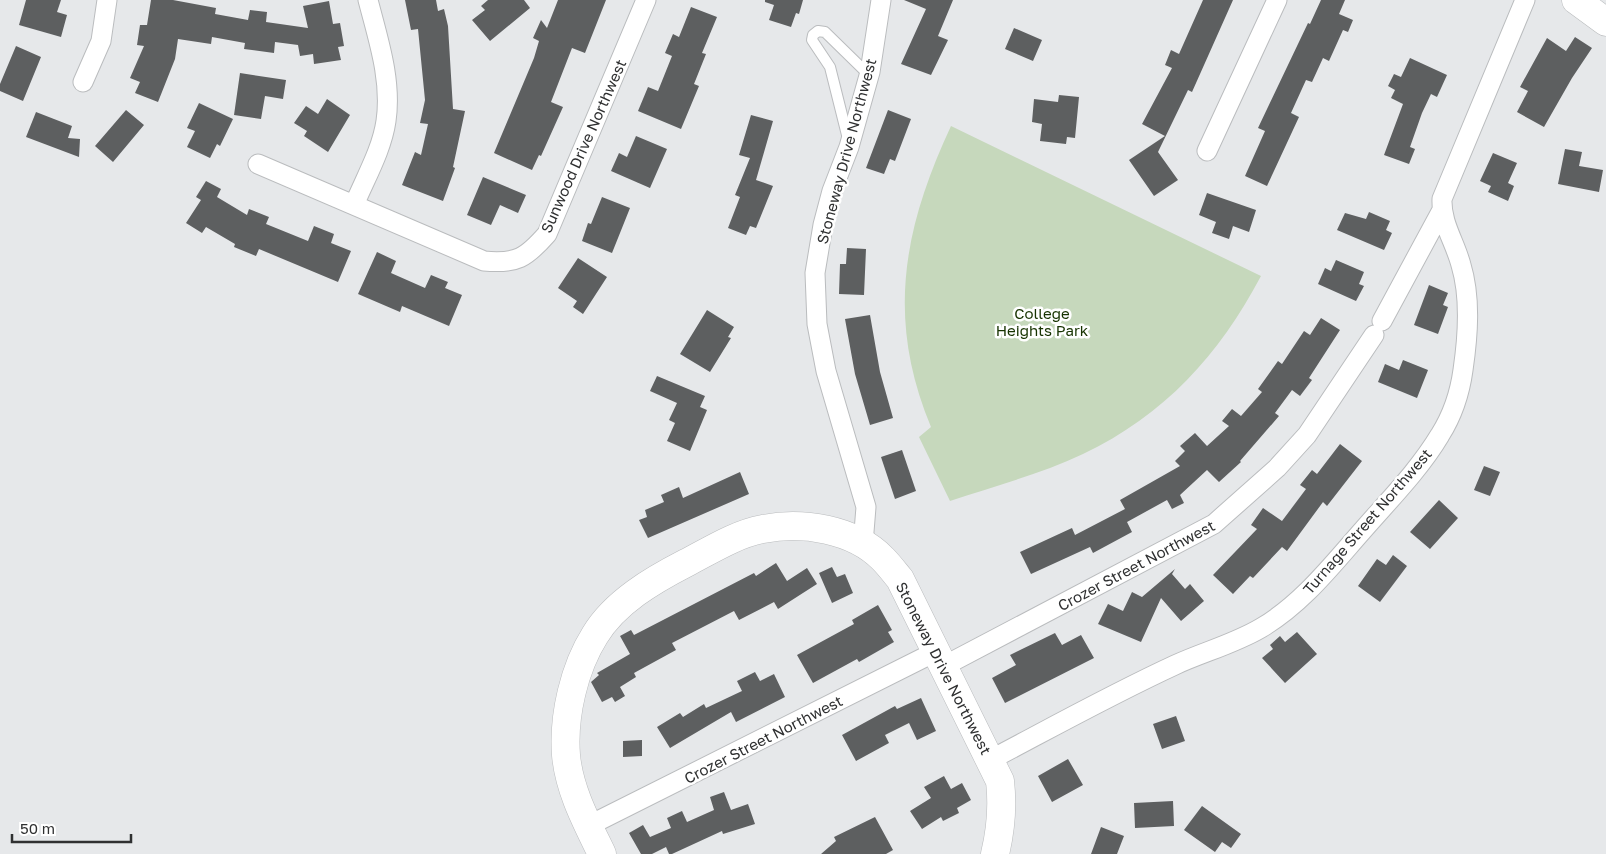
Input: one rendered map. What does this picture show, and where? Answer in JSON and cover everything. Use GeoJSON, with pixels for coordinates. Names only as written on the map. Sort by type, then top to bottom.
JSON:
{"type":"FeatureCollection","features":[{"type":"Feature","properties":{"kind":"street"},"geometry":{"type":"LineString","coordinates":[[84,82],[101,41],[107,0]]}},
{"type":"Feature","properties":{"kind":"street"},"geometry":{"type":"LineString","coordinates":[[355,203],[376,152],[386,121],[387,78],[368,0]]}},
{"type":"Feature","properties":{"kind":"street","name":"Sunwood Drive Northwest"},"geometry":{"type":"LineString","coordinates":[[258,164],[333,198],[355,203],[484,261],[507,263],[531,252],[547,234],[646,0]]}},
{"type":"Feature","properties":{"kind":"street","name":"Stoneway Drive Northwest"},"geometry":{"type":"LineString","coordinates":[[881,0],[869,75],[849,147],[832,191],[822,225],[815,273],[816,324],[826,371],[866,507],[863,544],[882,558],[900,579],[1000,781],[1003,806],[1001,830],[995,854]]}},
{"type":"Feature","properties":{"kind":"street"},"geometry":{"type":"LineString","coordinates":[[1207,151],[1278,0]]}},
{"type":"Feature","properties":{"kind":"street","name":"Turnage Street Northwest"},"geometry":{"type":"LineString","coordinates":[[990,760],[1175,665],[1260,629],[1288,610],[1315,584],[1420,464],[1441,433],[1454,407],[1463,372],[1466,345],[1468,302],[1462,265],[1450,238],[1442,210],[1446,188],[1525,0]]}},
{"type":"Feature","properties":{"kind":"street"},"geometry":{"type":"LineString","coordinates":[[1576,0],[1606,22]]}},
{"type":"Feature","properties":{"kind":"street","name":"Crozer Street Northwest"},"geometry":{"type":"LineString","coordinates":[[588,826],[940,659],[1214,524],[1277,468],[1307,434],[1378,328],[1442,210]]}},
{"type":"Feature","properties":{"kind":"street"},"geometry":{"type":"LineString","coordinates":[[602,854],[572,787],[566,755],[566,727],[570,702],[584,655],[608,618],[627,600],[667,572],[732,539],[761,529],[806,526],[841,534],[863,544]]}},
{"type":"Feature","properties":{"kind":"lane"},"geometry":{"type":"LineString","coordinates":[[849,147],[830,66],[812,40],[813,34],[818,31],[824,32],[869,75]]}},
{"type":"Feature","properties":{"kind":"green space","name":"College Heights Park"},"geometry":{"type":"Polygon","coordinates":[[[951,126],[1261,276],[1245,305],[1208,357],[1187,380],[1140,421],[1083,454],[1067,461],[1034,474],[950,501],[919,437],[931,427],[917,387],[908,349],[905,311],[906,275],[921,201],[951,126]]]}},
{"type":"Feature","properties":{"kind":"building"},"geometry":{"type":"Polygon","coordinates":[[[26,0],[61,0],[57,12],[67,15],[61,37],[19,25],[26,0]]]}},
{"type":"Feature","properties":{"kind":"building"},"geometry":{"type":"Polygon","coordinates":[[[151,0],[173,0],[216,8],[215,14],[248,20],[250,10],[267,12],[266,22],[308,28],[303,6],[329,1],[333,24],[340,23],[344,46],[338,47],[341,60],[314,64],[313,54],[300,56],[298,45],[275,42],[274,53],[244,49],[245,43],[212,37],[211,44],[178,39],[175,59],[158,102],[135,93],[140,82],[130,78],[144,46],[137,45],[140,25],[147,25],[151,0]]]}},
{"type":"Feature","properties":{"kind":"building"},"geometry":{"type":"Polygon","coordinates":[[[405,0],[436,0],[438,11],[444,9],[448,26],[453,109],[465,111],[453,167],[455,168],[443,201],[402,185],[415,152],[421,155],[428,124],[420,123],[425,100],[418,29],[411,30],[405,0]]]}},
{"type":"Feature","properties":{"kind":"building"},"geometry":{"type":"Polygon","coordinates":[[[488,0],[524,0],[530,8],[490,41],[472,20],[485,10],[481,6],[488,0]]]}},
{"type":"Feature","properties":{"kind":"building"},"geometry":{"type":"Polygon","coordinates":[[[558,0],[606,0],[585,53],[572,48],[551,102],[563,107],[541,156],[539,155],[532,170],[494,153],[534,58],[539,41],[533,38],[541,20],[547,28],[558,0]]]}},
{"type":"Feature","properties":{"kind":"building"},"geometry":{"type":"Polygon","coordinates":[[[765,0],[803,0],[799,14],[796,13],[791,27],[769,20],[774,5],[765,2],[765,0]]]}},
{"type":"Feature","properties":{"kind":"building"},"geometry":{"type":"Polygon","coordinates":[[[904,0],[953,0],[938,36],[948,40],[931,75],[901,64],[926,9],[904,0]]]}},
{"type":"Feature","properties":{"kind":"building"},"geometry":{"type":"Polygon","coordinates":[[[1203,0],[1233,0],[1192,92],[1188,90],[1158,152],[1178,180],[1154,196],[1129,160],[1165,136],[1142,124],[1172,68],[1165,65],[1171,50],[1179,54],[1203,0]]]}},
{"type":"Feature","properties":{"kind":"building"},"geometry":{"type":"Polygon","coordinates":[[[1321,0],[1345,0],[1339,14],[1353,20],[1348,32],[1343,30],[1329,61],[1323,58],[1312,82],[1306,80],[1291,113],[1299,117],[1267,186],[1245,176],[1265,131],[1258,128],[1308,23],[1310,24],[1321,0]]]}},
{"type":"Feature","properties":{"kind":"building"},"geometry":{"type":"Polygon","coordinates":[[[691,7],[717,17],[702,53],[706,54],[694,84],[699,86],[681,129],[638,111],[648,87],[658,91],[672,56],[665,53],[673,34],[679,37],[691,7]]]}},
{"type":"Feature","properties":{"kind":"building"},"geometry":{"type":"Polygon","coordinates":[[[1014,28],[1042,40],[1033,61],[1005,49],[1014,28]]]}},
{"type":"Feature","properties":{"kind":"building"},"geometry":{"type":"Polygon","coordinates":[[[1575,37],[1592,48],[1572,78],[1544,127],[1517,112],[1528,91],[1520,87],[1547,38],[1566,51],[1575,37]]]}},
{"type":"Feature","properties":{"kind":"building"},"geometry":{"type":"Polygon","coordinates":[[[16,46],[41,57],[23,101],[0,91],[0,84],[16,46]]]}},
{"type":"Feature","properties":{"kind":"building"},"geometry":{"type":"Polygon","coordinates":[[[1410,58],[1447,75],[1437,97],[1431,94],[1422,113],[1410,147],[1415,149],[1409,164],[1384,155],[1403,104],[1391,98],[1395,90],[1388,86],[1394,74],[1401,77],[1410,58]]]}},
{"type":"Feature","properties":{"kind":"building"},"geometry":{"type":"Polygon","coordinates":[[[240,73],[286,80],[283,99],[265,96],[261,119],[234,115],[240,73]]]}},
{"type":"Feature","properties":{"kind":"building"},"geometry":{"type":"Polygon","coordinates":[[[1059,95],[1079,97],[1075,138],[1067,137],[1066,144],[1040,141],[1042,124],[1032,122],[1034,99],[1058,102],[1059,95]]]}},
{"type":"Feature","properties":{"kind":"building"},"geometry":{"type":"Polygon","coordinates":[[[327,99],[350,115],[328,152],[304,136],[307,131],[294,123],[306,106],[318,114],[327,99]]]}},
{"type":"Feature","properties":{"kind":"building"},"geometry":{"type":"Polygon","coordinates":[[[199,103],[233,119],[220,146],[217,144],[210,158],[187,147],[195,131],[187,128],[199,103]]]}},
{"type":"Feature","properties":{"kind":"building"},"geometry":{"type":"Polygon","coordinates":[[[126,110],[144,125],[113,162],[95,146],[126,110]]]}},
{"type":"Feature","properties":{"kind":"building"},"geometry":{"type":"Polygon","coordinates":[[[888,110],[911,119],[895,161],[890,159],[884,174],[866,168],[888,110]]]}},
{"type":"Feature","properties":{"kind":"building"},"geometry":{"type":"Polygon","coordinates":[[[36,112],[72,126],[68,138],[80,139],[79,157],[26,137],[36,112]]]}},
{"type":"Feature","properties":{"kind":"building"},"geometry":{"type":"Polygon","coordinates":[[[751,115],[773,121],[756,180],[773,186],[756,228],[750,226],[746,235],[728,228],[740,197],[735,195],[750,158],[739,155],[751,115]]]}},
{"type":"Feature","properties":{"kind":"building"},"geometry":{"type":"Polygon","coordinates":[[[636,136],[667,149],[650,188],[611,171],[619,153],[627,157],[636,136]]]}},
{"type":"Feature","properties":{"kind":"building"},"geometry":{"type":"Polygon","coordinates":[[[1565,149],[1582,152],[1579,166],[1603,170],[1599,192],[1558,184],[1565,149]]]}},
{"type":"Feature","properties":{"kind":"building"},"geometry":{"type":"Polygon","coordinates":[[[1493,153],[1517,163],[1508,183],[1514,186],[1508,201],[1488,192],[1491,186],[1480,181],[1493,153]]]}},
{"type":"Feature","properties":{"kind":"building"},"geometry":{"type":"Polygon","coordinates":[[[483,177],[526,195],[518,213],[500,205],[491,225],[467,215],[483,177]]]}},
{"type":"Feature","properties":{"kind":"building"},"geometry":{"type":"Polygon","coordinates":[[[206,181],[221,189],[217,197],[247,215],[249,209],[269,217],[266,224],[308,241],[314,226],[334,234],[331,243],[351,251],[338,282],[259,249],[256,256],[234,247],[235,244],[206,227],[202,233],[186,223],[201,200],[196,197],[206,181]]]}},
{"type":"Feature","properties":{"kind":"building"},"geometry":{"type":"Polygon","coordinates":[[[1207,193],[1256,210],[1249,232],[1233,226],[1229,239],[1212,233],[1216,222],[1199,215],[1207,193]]]}},
{"type":"Feature","properties":{"kind":"building"},"geometry":{"type":"Polygon","coordinates":[[[602,197],[630,208],[612,253],[582,241],[588,223],[591,224],[602,197]]]}},
{"type":"Feature","properties":{"kind":"building"},"geometry":{"type":"Polygon","coordinates":[[[1369,212],[1390,221],[1386,230],[1392,233],[1384,250],[1337,230],[1345,213],[1366,219],[1369,212]]]}},
{"type":"Feature","properties":{"kind":"building"},"geometry":{"type":"Polygon","coordinates":[[[847,248],[866,249],[864,295],[839,294],[840,264],[846,264],[847,248]]]}},
{"type":"Feature","properties":{"kind":"building"},"geometry":{"type":"Polygon","coordinates":[[[377,252],[396,261],[391,273],[425,288],[431,275],[448,282],[445,288],[462,295],[449,326],[402,306],[400,312],[358,294],[377,252]]]}},
{"type":"Feature","properties":{"kind":"building"},"geometry":{"type":"Polygon","coordinates":[[[578,258],[607,277],[583,314],[573,307],[577,301],[558,288],[578,258]]]}},
{"type":"Feature","properties":{"kind":"building"},"geometry":{"type":"Polygon","coordinates":[[[1336,260],[1364,272],[1359,284],[1364,286],[1356,301],[1318,284],[1325,268],[1331,271],[1336,260]]]}},
{"type":"Feature","properties":{"kind":"building"},"geometry":{"type":"Polygon","coordinates":[[[1429,285],[1448,293],[1443,305],[1448,307],[1438,334],[1414,325],[1429,285]]]}},
{"type":"Feature","properties":{"kind":"building"},"geometry":{"type":"Polygon","coordinates":[[[707,310],[734,327],[728,337],[731,338],[710,372],[680,354],[707,310]]]}},
{"type":"Feature","properties":{"kind":"building"},"geometry":{"type":"Polygon","coordinates":[[[870,315],[880,372],[893,418],[870,425],[855,374],[845,319],[870,315]]]}},
{"type":"Feature","properties":{"kind":"building"},"geometry":{"type":"Polygon","coordinates":[[[1321,318],[1340,330],[1309,378],[1312,380],[1300,396],[1292,390],[1275,413],[1279,416],[1241,462],[1219,482],[1207,470],[1180,495],[1184,503],[1172,509],[1167,500],[1127,522],[1132,532],[1093,553],[1090,547],[1031,574],[1020,552],[1072,528],[1075,535],[1125,509],[1120,500],[1180,466],[1175,461],[1185,451],[1180,446],[1195,433],[1207,446],[1229,426],[1222,421],[1232,409],[1241,416],[1262,392],[1258,389],[1278,361],[1282,364],[1304,331],[1310,335],[1321,318]]]}},
{"type":"Feature","properties":{"kind":"building"},"geometry":{"type":"Polygon","coordinates":[[[1403,360],[1428,370],[1417,398],[1378,382],[1385,364],[1399,370],[1403,360]]]}},
{"type":"Feature","properties":{"kind":"building"},"geometry":{"type":"Polygon","coordinates":[[[657,376],[705,396],[700,407],[707,410],[690,451],[667,441],[675,423],[669,420],[677,403],[650,391],[657,376]]]}},
{"type":"Feature","properties":{"kind":"building"},"geometry":{"type":"Polygon","coordinates":[[[1340,444],[1362,461],[1327,506],[1323,502],[1287,551],[1282,547],[1253,578],[1250,576],[1233,594],[1213,575],[1257,529],[1251,525],[1263,508],[1282,521],[1306,489],[1300,485],[1312,470],[1317,474],[1340,444]]]}},
{"type":"Feature","properties":{"kind":"building"},"geometry":{"type":"Polygon","coordinates":[[[902,450],[916,491],[895,499],[881,457],[902,450]]]}},
{"type":"Feature","properties":{"kind":"building"},"geometry":{"type":"Polygon","coordinates":[[[1484,466],[1500,472],[1490,496],[1474,490],[1484,466]]]}},
{"type":"Feature","properties":{"kind":"building"},"geometry":{"type":"Polygon","coordinates":[[[740,472],[749,494],[648,538],[639,520],[647,517],[645,510],[664,502],[661,495],[679,487],[683,498],[740,472]]]}},
{"type":"Feature","properties":{"kind":"building"},"geometry":{"type":"Polygon","coordinates":[[[1439,500],[1458,518],[1430,549],[1410,532],[1439,500]]]}},
{"type":"Feature","properties":{"kind":"building"},"geometry":{"type":"Polygon","coordinates":[[[1393,555],[1407,566],[1380,602],[1358,586],[1377,559],[1386,565],[1393,555]]]}},
{"type":"Feature","properties":{"kind":"building"},"geometry":{"type":"Polygon","coordinates":[[[776,563],[787,581],[807,568],[817,584],[778,609],[774,602],[739,620],[734,611],[672,643],[676,650],[634,673],[636,677],[620,687],[625,696],[615,702],[612,697],[602,702],[591,682],[599,675],[597,673],[630,654],[620,636],[631,630],[634,635],[754,573],[756,576],[776,563]]]}},
{"type":"Feature","properties":{"kind":"building"},"geometry":{"type":"Polygon","coordinates":[[[832,567],[837,577],[845,574],[853,593],[832,603],[819,573],[832,567]]]}},
{"type":"Feature","properties":{"kind":"building"},"geometry":{"type":"Polygon","coordinates":[[[1175,569],[1172,574],[1185,589],[1190,584],[1204,601],[1181,621],[1161,598],[1141,642],[1098,624],[1108,604],[1123,611],[1132,592],[1142,597],[1175,569]]]}},
{"type":"Feature","properties":{"kind":"building"},"geometry":{"type":"Polygon","coordinates":[[[878,605],[892,630],[888,632],[894,642],[859,662],[857,659],[813,683],[797,655],[854,624],[852,620],[878,605]]]}},
{"type":"Feature","properties":{"kind":"building"},"geometry":{"type":"Polygon","coordinates":[[[1297,632],[1317,654],[1285,683],[1262,658],[1273,649],[1270,645],[1280,636],[1285,642],[1297,632]]]}},
{"type":"Feature","properties":{"kind":"building"},"geometry":{"type":"Polygon","coordinates":[[[1055,633],[1062,645],[1081,635],[1094,658],[1005,703],[992,678],[1016,665],[1010,655],[1055,633]]]}},
{"type":"Feature","properties":{"kind":"building"},"geometry":{"type":"Polygon","coordinates":[[[755,672],[760,681],[774,674],[785,697],[736,722],[731,712],[670,748],[657,727],[680,713],[683,717],[704,704],[706,708],[742,691],[737,681],[755,672]]]}},
{"type":"Feature","properties":{"kind":"building"},"geometry":{"type":"Polygon","coordinates":[[[921,698],[936,731],[917,740],[909,723],[885,735],[889,743],[856,761],[842,735],[895,706],[897,709],[921,698]]]}},
{"type":"Feature","properties":{"kind":"building"},"geometry":{"type":"Polygon","coordinates":[[[1176,716],[1185,741],[1162,749],[1153,724],[1176,716]]]}},
{"type":"Feature","properties":{"kind":"building"},"geometry":{"type":"Polygon","coordinates":[[[642,740],[642,756],[623,757],[623,741],[642,740]]]}},
{"type":"Feature","properties":{"kind":"building"},"geometry":{"type":"Polygon","coordinates":[[[1068,759],[1083,785],[1052,802],[1038,776],[1068,759]]]}},
{"type":"Feature","properties":{"kind":"building"},"geometry":{"type":"Polygon","coordinates":[[[944,776],[951,789],[962,783],[971,800],[957,808],[959,813],[943,821],[941,817],[922,829],[910,811],[931,798],[924,787],[944,776]]]}},
{"type":"Feature","properties":{"kind":"building"},"geometry":{"type":"Polygon","coordinates":[[[724,792],[731,810],[748,804],[755,824],[723,834],[722,831],[672,854],[669,854],[666,847],[652,854],[641,854],[629,833],[643,825],[650,837],[671,828],[667,818],[682,811],[687,822],[714,810],[710,797],[724,792]]]}},
{"type":"Feature","properties":{"kind":"building"},"geometry":{"type":"Polygon","coordinates":[[[1173,801],[1174,826],[1135,828],[1134,803],[1173,801]]]}},
{"type":"Feature","properties":{"kind":"building"},"geometry":{"type":"Polygon","coordinates":[[[1202,806],[1241,834],[1231,848],[1222,842],[1215,852],[1184,830],[1202,806]]]}},
{"type":"Feature","properties":{"kind":"building"},"geometry":{"type":"Polygon","coordinates":[[[875,817],[893,850],[886,854],[821,854],[836,841],[834,837],[875,817]]]}},
{"type":"Feature","properties":{"kind":"building"},"geometry":{"type":"Polygon","coordinates":[[[1101,827],[1124,836],[1117,854],[1091,854],[1101,827]]]}}]}
